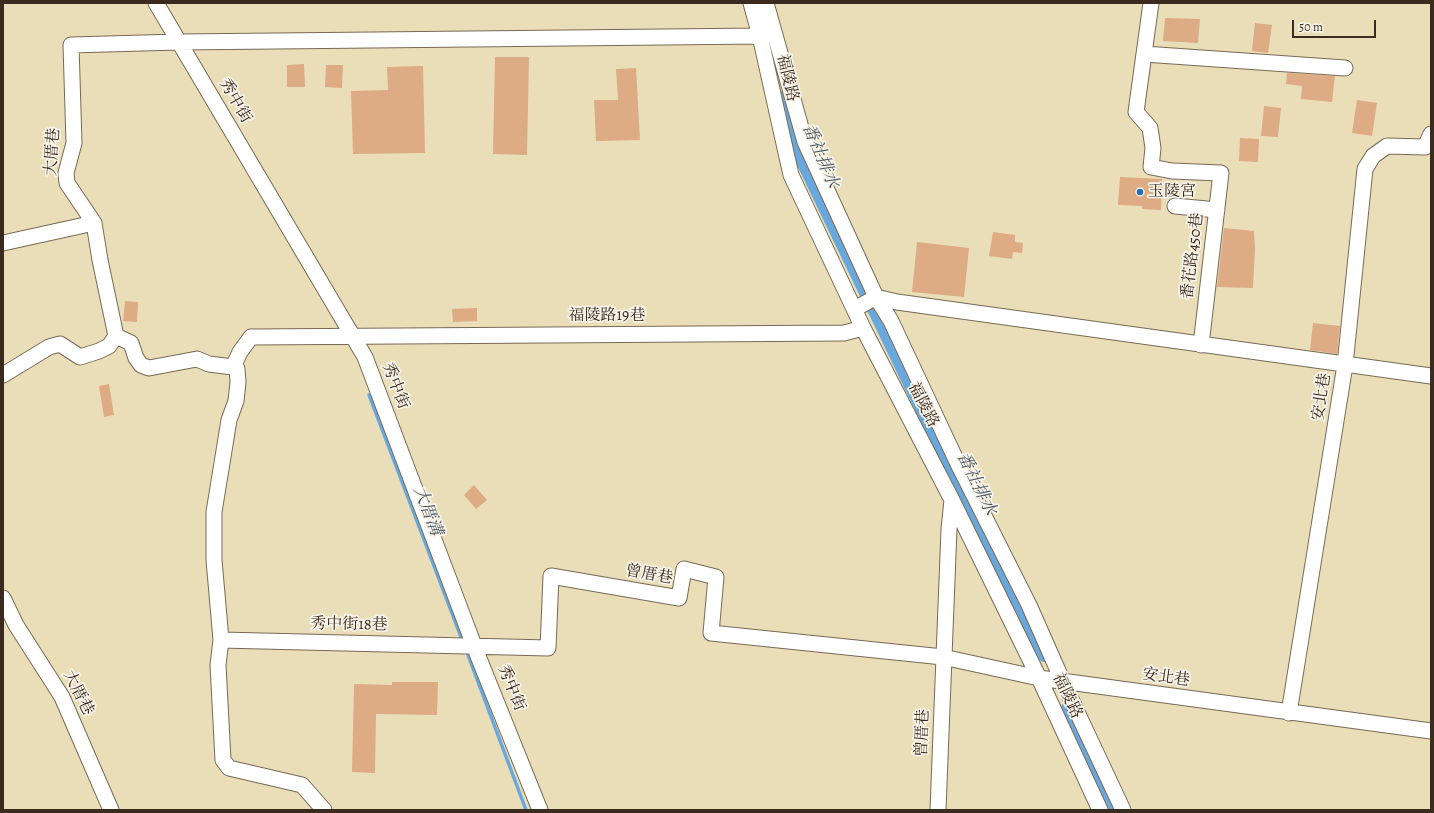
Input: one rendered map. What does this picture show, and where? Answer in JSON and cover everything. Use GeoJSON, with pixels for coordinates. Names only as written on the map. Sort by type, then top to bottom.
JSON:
{"type":"FeatureCollection","features":[{"type":"Feature","properties":{"kind":"street","name":"秀中街"},"geometry":{"type":"LineString","coordinates":[[156,3],[365,357],[475,646],[540,810]]}},
{"type":"Feature","properties":{"kind":"street","name":"福陵路"},"geometry":{"type":"LineString","coordinates":[[751,3],[760,36],[791,175],[855,308],[863,328],[952,500],[1039,678],[1100,810]]}},
{"type":"Feature","properties":{"kind":"street"},"geometry":{"type":"LineString","coordinates":[[766,3],[805,142],[876,297],[891,321],[959,466],[1029,605],[1062,682],[1123,810]]}},
{"type":"Feature","properties":{"kind":"street","name":"番花路450巷"},"geometry":{"type":"LineString","coordinates":[[1151,3],[1136,112],[1150,128],[1153,148],[1151,167],[1172,171],[1222,173],[1201,345]]}},
{"type":"Feature","properties":{"kind":"street"},"geometry":{"type":"LineString","coordinates":[[179,42],[760,36]]}},
{"type":"Feature","properties":{"kind":"street","name":"大厝巷"},"geometry":{"type":"LineString","coordinates":[[116,336],[94,223],[67,183],[66,173],[74,143],[71,45],[179,42]]}},
{"type":"Feature","properties":{"kind":"street"},"geometry":{"type":"LineString","coordinates":[[1144,54],[1344,68]]}},
{"type":"Feature","properties":{"kind":"street","name":"安北巷"},"geometry":{"type":"LineString","coordinates":[[1289,713],[1345,365],[1365,169],[1373,156],[1387,146],[1429,144]]}},
{"type":"Feature","properties":{"kind":"street"},"geometry":{"type":"LineString","coordinates":[[1175,206],[1217,210]]}},
{"type":"Feature","properties":{"kind":"street"},"geometry":{"type":"LineString","coordinates":[[3,243],[94,223]]}},
{"type":"Feature","properties":{"kind":"street"},"geometry":{"type":"LineString","coordinates":[[855,308],[876,297],[897,302],[1431,376]]}},
{"type":"Feature","properties":{"kind":"street","name":"福陵路19巷"},"geometry":{"type":"LineString","coordinates":[[351,335],[844,333],[863,328]]}},
{"type":"Feature","properties":{"kind":"street"},"geometry":{"type":"LineString","coordinates":[[233,367],[240,352],[251,337],[351,335]]}},
{"type":"Feature","properties":{"kind":"street"},"geometry":{"type":"LineString","coordinates":[[3,376],[49,347],[60,344],[80,357],[109,346],[116,336],[131,343],[136,358],[141,365],[149,368],[197,360],[209,364],[233,367],[237,369],[238,382],[236,401],[229,420],[214,512],[214,560],[222,640],[218,665],[223,760],[229,768],[302,785],[324,810]]}},
{"type":"Feature","properties":{"kind":"street","name":"曾厝巷"},"geometry":{"type":"LineString","coordinates":[[938,810],[943,657],[949,529],[952,500]]}},
{"type":"Feature","properties":{"kind":"street","name":"曾厝巷"},"geometry":{"type":"LineString","coordinates":[[475,646],[548,648],[551,576],[679,598],[684,569],[716,577],[711,633],[943,657],[1039,678]]}},
{"type":"Feature","properties":{"kind":"street","name":"大厝巷"},"geometry":{"type":"LineString","coordinates":[[3,598],[16,625],[62,697],[111,810]]}},
{"type":"Feature","properties":{"kind":"street","name":"秀中街18巷"},"geometry":{"type":"LineString","coordinates":[[222,640],[475,646]]}},
{"type":"Feature","properties":{"kind":"street","name":"安北巷"},"geometry":{"type":"LineString","coordinates":[[1039,678],[1431,732]]}},
{"type":"Feature","properties":{"kind":"building"},"geometry":{"type":"Polygon","coordinates":[[[1165,18],[1200,19],[1198,43],[1163,41],[1165,18]]]}},
{"type":"Feature","properties":{"kind":"building"},"geometry":{"type":"Polygon","coordinates":[[[1255,23],[1272,25],[1268,53],[1252,51],[1255,23]]]}},
{"type":"Feature","properties":{"kind":"building"},"geometry":{"type":"Polygon","coordinates":[[[495,57],[529,57],[527,155],[493,154],[495,57]]]}},
{"type":"Feature","properties":{"kind":"building"},"geometry":{"type":"Polygon","coordinates":[[[304,64],[305,87],[287,87],[287,65],[304,64]]]}},
{"type":"Feature","properties":{"kind":"building"},"geometry":{"type":"Polygon","coordinates":[[[326,65],[343,65],[342,88],[325,87],[326,65]]]}},
{"type":"Feature","properties":{"kind":"building"},"geometry":{"type":"Polygon","coordinates":[[[423,66],[425,153],[353,154],[351,91],[388,90],[387,67],[423,66]]]}},
{"type":"Feature","properties":{"kind":"building"},"geometry":{"type":"Polygon","coordinates":[[[636,68],[640,140],[596,141],[594,100],[618,100],[616,69],[636,68]]]}},
{"type":"Feature","properties":{"kind":"building"},"geometry":{"type":"Polygon","coordinates":[[[1287,73],[1335,76],[1332,102],[1301,99],[1302,86],[1286,84],[1287,73]]]}},
{"type":"Feature","properties":{"kind":"building"},"geometry":{"type":"Polygon","coordinates":[[[1357,100],[1377,103],[1372,136],[1352,133],[1357,100]]]}},
{"type":"Feature","properties":{"kind":"building"},"geometry":{"type":"Polygon","coordinates":[[[1264,106],[1281,108],[1278,137],[1261,136],[1264,106]]]}},
{"type":"Feature","properties":{"kind":"building"},"geometry":{"type":"Polygon","coordinates":[[[1240,138],[1259,139],[1258,162],[1239,161],[1240,138]]]}},
{"type":"Feature","properties":{"kind":"building","name":"玉陵宮"},"geometry":{"type":"Polygon","coordinates":[[[1120,177],[1162,179],[1161,210],[1142,209],[1142,206],[1118,205],[1120,177]]]}},
{"type":"Feature","properties":{"kind":"building"},"geometry":{"type":"Polygon","coordinates":[[[1224,228],[1254,231],[1255,249],[1253,288],[1217,287],[1224,228]]]}},
{"type":"Feature","properties":{"kind":"building"},"geometry":{"type":"Polygon","coordinates":[[[993,232],[1015,235],[1015,242],[1023,243],[1022,253],[1013,252],[1012,259],[989,256],[993,232]]]}},
{"type":"Feature","properties":{"kind":"building"},"geometry":{"type":"Polygon","coordinates":[[[917,242],[969,248],[964,297],[912,292],[917,242]]]}},
{"type":"Feature","properties":{"kind":"building"},"geometry":{"type":"Polygon","coordinates":[[[125,301],[138,302],[137,322],[123,321],[125,301]]]}},
{"type":"Feature","properties":{"kind":"building"},"geometry":{"type":"Polygon","coordinates":[[[477,308],[477,321],[453,322],[452,309],[477,308]]]}},
{"type":"Feature","properties":{"kind":"building"},"geometry":{"type":"Polygon","coordinates":[[[1313,323],[1340,326],[1337,354],[1310,350],[1313,323]]]}},
{"type":"Feature","properties":{"kind":"building"},"geometry":{"type":"Polygon","coordinates":[[[109,384],[114,415],[104,417],[99,386],[109,384]]]}},
{"type":"Feature","properties":{"kind":"building"},"geometry":{"type":"Polygon","coordinates":[[[474,485],[487,500],[476,509],[464,495],[474,485]]]}},
{"type":"Feature","properties":{"kind":"building"},"geometry":{"type":"Polygon","coordinates":[[[392,682],[438,682],[437,715],[376,714],[375,773],[352,772],[354,684],[392,685],[392,682]]]}},
{"type":"Feature","properties":{"kind":"waterway","name":"番社排水"},"geometry":{"type":"LineString","coordinates":[[781,97],[793,143],[865,293]]}},
{"type":"Feature","properties":{"kind":"waterway","name":"番社排水"},"geometry":{"type":"LineString","coordinates":[[873,309],[969,509],[1044,656]]}},
{"type":"Feature","properties":{"kind":"waterway","name":"大厝溝"},"geometry":{"type":"LineString","coordinates":[[369,395],[461,637]]}},
{"type":"Feature","properties":{"kind":"waterway","name":"大厝溝"},"geometry":{"type":"LineString","coordinates":[[468,655],[526,810]]}},
{"type":"Feature","properties":{"kind":"waterway","name":"番社排水"},"geometry":{"type":"LineString","coordinates":[[1067,708],[1112,810]]}},
{"type":"Feature","properties":{"kind":"place","name":"玉陵宮"},"geometry":{"type":"Point","coordinates":[1140,192]}}]}
